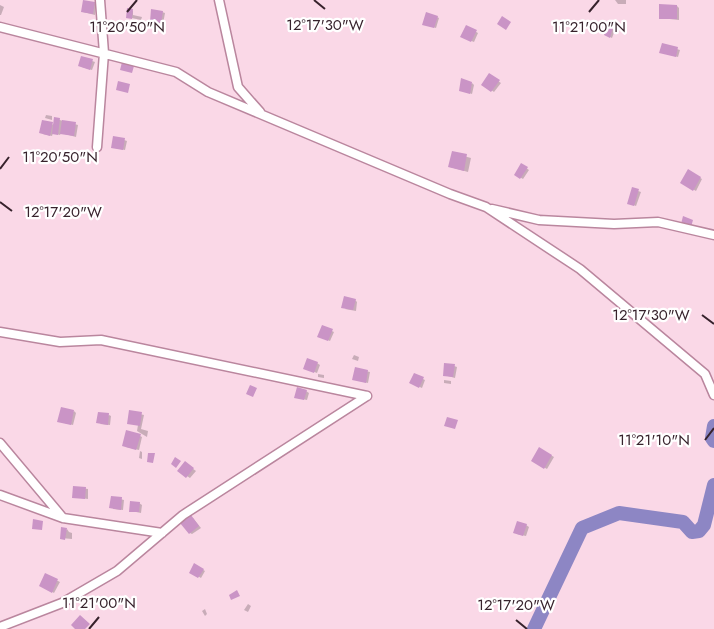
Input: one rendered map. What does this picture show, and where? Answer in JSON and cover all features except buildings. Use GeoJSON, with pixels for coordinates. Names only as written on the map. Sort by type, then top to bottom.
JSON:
{"type":"FeatureCollection","features":[{"type":"Feature","properties":{"kind":"street"},"geometry":{"type":"LineString","coordinates":[[97,147],[104,53],[100,0]]}},
{"type":"Feature","properties":{"kind":"street"},"geometry":{"type":"LineString","coordinates":[[219,0],[238,87],[262,114]]}},
{"type":"Feature","properties":{"kind":"street"},"geometry":{"type":"LineString","coordinates":[[0,27],[176,72],[208,92],[486,207],[539,220],[614,224],[658,222],[714,235]]}},
{"type":"Feature","properties":{"kind":"street"},"geometry":{"type":"LineString","coordinates":[[486,207],[580,269],[705,374],[714,395]]}},
{"type":"Feature","properties":{"kind":"street"},"geometry":{"type":"LineString","coordinates":[[0,332],[60,342],[100,340],[367,396],[183,515],[117,571],[62,603],[2,628]]}},
{"type":"Feature","properties":{"kind":"street"},"geometry":{"type":"LineString","coordinates":[[0,443],[63,518]]}},
{"type":"Feature","properties":{"kind":"street"},"geometry":{"type":"LineString","coordinates":[[0,495],[63,518],[162,533]]}},
{"type":"Feature","properties":{"kind":"waterway"},"geometry":{"type":"LineString","coordinates":[[714,426],[712,438],[714,441]]}},
{"type":"Feature","properties":{"kind":"waterway"},"geometry":{"type":"LineString","coordinates":[[534,629],[582,528],[619,513],[683,522],[692,532],[699,531],[704,525],[714,485]]}}]}
